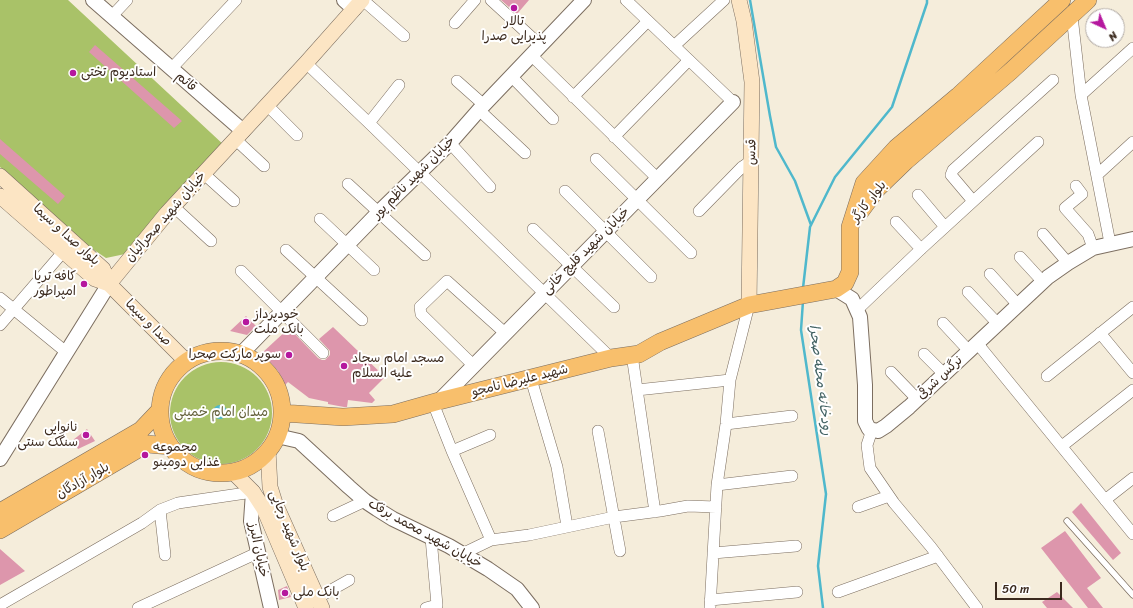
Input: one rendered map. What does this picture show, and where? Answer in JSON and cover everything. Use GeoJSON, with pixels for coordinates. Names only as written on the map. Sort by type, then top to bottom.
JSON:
{"type":"FeatureCollection","features":[{"type":"Feature","properties":{"kind":"main road","name":"قدس"},"geometry":{"type":"LineString","coordinates":[[739,0],[744,21],[752,82],[749,305]]}},
{"type":"Feature","properties":{"kind":"main road","name":"بلوار کارگر"},"geometry":{"type":"LineString","coordinates":[[850,227],[864,183],[896,148],[958,96],[1062,0]]}},
{"type":"Feature","properties":{"kind":"main road","name":"بلوار کارگر"},"geometry":{"type":"LineString","coordinates":[[850,227],[877,189],[906,161],[1011,71],[1088,0]]}},
{"type":"Feature","properties":{"kind":"main road","name":"خیابان شهید صحرائیان"},"geometry":{"type":"LineString","coordinates":[[110,284],[173,206],[306,63],[356,2]]}},
{"type":"Feature","properties":{"kind":"main road","name":"بلوار صدا و سیما"},"geometry":{"type":"LineString","coordinates":[[0,176],[103,269],[110,284]]}},
{"type":"Feature","properties":{"kind":"main road","name":"بلوار صدا و سیما"},"geometry":{"type":"LineString","coordinates":[[0,196],[95,279],[110,284]]}},
{"type":"Feature","properties":{"kind":"main road"},"geometry":{"type":"LineString","coordinates":[[836,289],[845,283],[850,272],[850,227]]}},
{"type":"Feature","properties":{"kind":"main road","name":"صدا و سیما"},"geometry":{"type":"LineString","coordinates":[[110,284],[186,361]]}},
{"type":"Feature","properties":{"kind":"main road","name":"شهید علیرضا نامجو"},"geometry":{"type":"LineString","coordinates":[[282,413],[343,418],[393,414],[611,358],[638,354],[660,342],[749,305],[836,289]]}},
{"type":"Feature","properties":{"kind":"main road"},"geometry":{"type":"LineString","coordinates":[[222,351],[241,354],[258,363],[271,377],[280,394],[282,413],[281,425],[273,443],[260,459],[247,467],[233,472],[215,473],[198,469],[182,459],[170,446],[162,429],[160,410],[163,391],[172,375],[186,361],[204,353],[222,351]]}},
{"type":"Feature","properties":{"kind":"main road","name":"بلوار آزادگان"},"geometry":{"type":"LineString","coordinates":[[9,515],[141,430],[160,410]]}},
{"type":"Feature","properties":{"kind":"main road","name":"بلوار شهید رجایی"},"geometry":{"type":"LineString","coordinates":[[273,443],[270,487],[315,605]]}},
{"type":"Feature","properties":{"kind":"main road","name":"بلوار آزادگان"},"geometry":{"type":"LineString","coordinates":[[9,515],[147,444],[170,446]]}},
{"type":"Feature","properties":{"kind":"main road","name":"بلوار شهید رجایی"},"geometry":{"type":"LineString","coordinates":[[233,472],[253,492],[315,605]]}},
{"type":"Feature","properties":{"kind":"street","name":"قائم"},"geometry":{"type":"LineString","coordinates":[[93,0],[171,70],[239,135]]}},
{"type":"Feature","properties":{"kind":"street"},"geometry":{"type":"LineString","coordinates":[[112,16],[127,0]]}},
{"type":"Feature","properties":{"kind":"street"},"geometry":{"type":"LineString","coordinates":[[171,70],[236,0]]}},
{"type":"Feature","properties":{"kind":"street"},"geometry":{"type":"LineString","coordinates":[[455,23],[476,0]]}},
{"type":"Feature","properties":{"kind":"street"},"geometry":{"type":"LineString","coordinates":[[490,0],[536,50],[573,97],[658,179]]}},
{"type":"Feature","properties":{"kind":"street","name":"خیابان شهید ناظم پور"},"geometry":{"type":"LineString","coordinates":[[241,354],[379,212],[450,143],[481,107],[584,0]]}},
{"type":"Feature","properties":{"kind":"street"},"geometry":{"type":"LineString","coordinates":[[626,0],[733,102]]}},
{"type":"Feature","properties":{"kind":"street"},"geometry":{"type":"LineString","coordinates":[[674,46],[724,0]]}},
{"type":"Feature","properties":{"kind":"street"},"geometry":{"type":"LineString","coordinates":[[356,2],[404,36]]}},
{"type":"Feature","properties":{"kind":"street"},"geometry":{"type":"LineString","coordinates":[[1072,16],[1081,96],[1110,243]]}},
{"type":"Feature","properties":{"kind":"street"},"geometry":{"type":"LineString","coordinates":[[573,97],[648,21]]}},
{"type":"Feature","properties":{"kind":"street"},"geometry":{"type":"LineString","coordinates":[[1081,96],[1133,48]]}},
{"type":"Feature","properties":{"kind":"street"},"geometry":{"type":"LineString","coordinates":[[614,137],[690,60]]}},
{"type":"Feature","properties":{"kind":"street"},"geometry":{"type":"LineString","coordinates":[[306,63],[611,358]]}},
{"type":"Feature","properties":{"kind":"street"},"geometry":{"type":"LineString","coordinates":[[511,76],[553,119]]}},
{"type":"Feature","properties":{"kind":"street"},"geometry":{"type":"LineString","coordinates":[[457,80],[525,153]]}},
{"type":"Feature","properties":{"kind":"street"},"geometry":{"type":"LineString","coordinates":[[973,201],[951,175],[953,170],[1053,80]]}},
{"type":"Feature","properties":{"kind":"street"},"geometry":{"type":"LineString","coordinates":[[369,123],[399,85]]}},
{"type":"Feature","properties":{"kind":"street","name":"خیابان شهید قلیچ خانی"},"geometry":{"type":"LineString","coordinates":[[436,402],[733,102]]}},
{"type":"Feature","properties":{"kind":"street"},"geometry":{"type":"LineString","coordinates":[[267,105],[298,134]]}},
{"type":"Feature","properties":{"kind":"street"},"geometry":{"type":"LineString","coordinates":[[239,135],[264,166]]}},
{"type":"Feature","properties":{"kind":"street"},"geometry":{"type":"LineString","coordinates":[[857,310],[921,248],[1038,142]]}},
{"type":"Feature","properties":{"kind":"street"},"geometry":{"type":"LineString","coordinates":[[1097,175],[1133,142]]}},
{"type":"Feature","properties":{"kind":"street"},"geometry":{"type":"LineString","coordinates":[[450,143],[490,187]]}},
{"type":"Feature","properties":{"kind":"street"},"geometry":{"type":"LineString","coordinates":[[596,159],[691,253]]}},
{"type":"Feature","properties":{"kind":"street"},"geometry":{"type":"LineString","coordinates":[[699,211],[742,167],[752,161]]}},
{"type":"Feature","properties":{"kind":"street"},"geometry":{"type":"LineString","coordinates":[[203,173],[234,201]]}},
{"type":"Feature","properties":{"kind":"street"},"geometry":{"type":"LineString","coordinates":[[348,184],[425,255]]}},
{"type":"Feature","properties":{"kind":"street"},"geometry":{"type":"LineString","coordinates":[[1076,186],[1082,194],[1065,208],[1088,234],[1093,248]]}},
{"type":"Feature","properties":{"kind":"street"},"geometry":{"type":"LineString","coordinates":[[565,191],[651,277]]}},
{"type":"Feature","properties":{"kind":"street"},"geometry":{"type":"LineString","coordinates":[[918,195],[945,226]]}},
{"type":"Feature","properties":{"kind":"street"},"geometry":{"type":"LineString","coordinates":[[173,206],[211,241]]}},
{"type":"Feature","properties":{"kind":"street"},"geometry":{"type":"LineString","coordinates":[[320,219],[374,270]]}},
{"type":"Feature","properties":{"kind":"street"},"geometry":{"type":"LineString","coordinates":[[896,222],[921,248]]}},
{"type":"Feature","properties":{"kind":"street"},"geometry":{"type":"LineString","coordinates":[[533,229],[614,307]]}},
{"type":"Feature","properties":{"kind":"street"},"geometry":{"type":"LineString","coordinates":[[1043,234],[1068,262]]}},
{"type":"Feature","properties":{"kind":"street","name":"نرگس شرقی"},"geometry":{"type":"LineString","coordinates":[[872,430],[878,431],[886,426],[1043,282],[1068,262],[1093,248],[1133,239]]}},
{"type":"Feature","properties":{"kind":"street"},"geometry":{"type":"LineString","coordinates":[[286,250],[362,320]]}},
{"type":"Feature","properties":{"kind":"street"},"geometry":{"type":"LineString","coordinates":[[0,325],[63,252]]}},
{"type":"Feature","properties":{"kind":"street"},"geometry":{"type":"LineString","coordinates":[[1020,257],[1043,282]]}},
{"type":"Feature","properties":{"kind":"street"},"geometry":{"type":"LineString","coordinates":[[241,271],[323,353]]}},
{"type":"Feature","properties":{"kind":"street"},"geometry":{"type":"LineString","coordinates":[[990,274],[1018,305]]}},
{"type":"Feature","properties":{"kind":"street"},"geometry":{"type":"LineString","coordinates":[[473,365],[421,314],[420,307],[447,280],[505,333]]}},
{"type":"Feature","properties":{"kind":"street","name":"خیابان شهید صحرائیان"},"geometry":{"type":"LineString","coordinates":[[0,458],[4,442],[66,352],[110,284]]}},
{"type":"Feature","properties":{"kind":"street"},"geometry":{"type":"LineString","coordinates":[[836,289],[852,299],[860,317],[865,385],[865,421],[869,430],[872,430],[867,445],[870,468],[977,608]]}},
{"type":"Feature","properties":{"kind":"street"},"geometry":{"type":"LineString","coordinates":[[968,292],[998,324]]}},
{"type":"Feature","properties":{"kind":"street"},"geometry":{"type":"LineString","coordinates":[[0,298],[66,352]]}},
{"type":"Feature","properties":{"kind":"street"},"geometry":{"type":"LineString","coordinates":[[749,305],[730,380],[726,424],[717,485],[710,604],[798,592]]}},
{"type":"Feature","properties":{"kind":"street"},"geometry":{"type":"LineString","coordinates":[[1047,376],[1133,307]]}},
{"type":"Feature","properties":{"kind":"street"},"geometry":{"type":"LineString","coordinates":[[943,323],[973,347],[1062,446],[1133,534]]}},
{"type":"Feature","properties":{"kind":"street"},"geometry":{"type":"LineString","coordinates":[[1100,333],[1133,373]]}},
{"type":"Feature","properties":{"kind":"street"},"geometry":{"type":"LineString","coordinates":[[924,354],[944,374]]}},
{"type":"Feature","properties":{"kind":"street"},"geometry":{"type":"LineString","coordinates":[[632,355],[655,512]]}},
{"type":"Feature","properties":{"kind":"street"},"geometry":{"type":"LineString","coordinates":[[891,372],[917,399]]}},
{"type":"Feature","properties":{"kind":"street"},"geometry":{"type":"LineString","coordinates":[[531,379],[557,467],[567,526]]}},
{"type":"Feature","properties":{"kind":"street"},"geometry":{"type":"LineString","coordinates":[[637,390],[730,380]]}},
{"type":"Feature","properties":{"kind":"street"},"geometry":{"type":"LineString","coordinates":[[1062,446],[1133,390]]}},
{"type":"Feature","properties":{"kind":"street"},"geometry":{"type":"LineString","coordinates":[[436,402],[452,451],[491,540]]}},
{"type":"Feature","properties":{"kind":"street"},"geometry":{"type":"LineString","coordinates":[[726,424],[792,416]]}},
{"type":"Feature","properties":{"kind":"street"},"geometry":{"type":"LineString","coordinates":[[598,431],[620,551]]}},
{"type":"Feature","properties":{"kind":"street"},"geometry":{"type":"LineString","coordinates":[[452,451],[490,435]]}},
{"type":"Feature","properties":{"kind":"street","name":"خیابان شهید محمد برفک"},"geometry":{"type":"LineString","coordinates":[[273,443],[299,441],[365,501],[393,519],[449,546],[517,589],[532,608]]}},
{"type":"Feature","properties":{"kind":"street"},"geometry":{"type":"LineString","coordinates":[[717,485],[792,476]]}},
{"type":"Feature","properties":{"kind":"street"},"geometry":{"type":"LineString","coordinates":[[1105,500],[1133,478]]}},
{"type":"Feature","properties":{"kind":"street"},"geometry":{"type":"LineString","coordinates":[[0,605],[142,523],[160,510],[178,503],[253,492]]}},
{"type":"Feature","properties":{"kind":"street","name":"خیابان البرز"},"geometry":{"type":"LineString","coordinates":[[253,492],[251,521],[271,608]]}},
{"type":"Feature","properties":{"kind":"street"},"geometry":{"type":"LineString","coordinates":[[858,507],[890,496]]}},
{"type":"Feature","properties":{"kind":"street"},"geometry":{"type":"LineString","coordinates":[[333,516],[365,501]]}},
{"type":"Feature","properties":{"kind":"street"},"geometry":{"type":"LineString","coordinates":[[462,554],[491,540],[529,535],[614,517],[688,506],[716,507]]}},
{"type":"Feature","properties":{"kind":"street"},"geometry":{"type":"LineString","coordinates":[[160,510],[165,555]]}},
{"type":"Feature","properties":{"kind":"street"},"geometry":{"type":"LineString","coordinates":[[426,608],[437,605],[431,538]]}},
{"type":"Feature","properties":{"kind":"street"},"geometry":{"type":"LineString","coordinates":[[713,553],[796,546]]}},
{"type":"Feature","properties":{"kind":"street"},"geometry":{"type":"LineString","coordinates":[[138,608],[258,553]]}},
{"type":"Feature","properties":{"kind":"street"},"geometry":{"type":"LineString","coordinates":[[838,592],[938,556]]}},
{"type":"Feature","properties":{"kind":"street"},"geometry":{"type":"LineString","coordinates":[[315,605],[349,580]]}},
{"type":"Feature","properties":{"kind":"lane"},"geometry":{"type":"LineString","coordinates":[[1067,521],[1133,595]]}},
{"type":"Feature","properties":{"kind":"green space","name":"استادیوم تختی"},"geometry":{"type":"Polygon","coordinates":[[[0,0],[68,0],[225,146],[125,254],[106,258],[88,246],[0,167],[0,0]]]}},
{"type":"Feature","properties":{"kind":"green space","name":"میدان امام خمینی"},"geometry":{"type":"Polygon","coordinates":[[[221,362],[240,366],[257,377],[268,394],[272,413],[268,432],[257,449],[240,460],[221,464],[202,460],[185,449],[174,432],[170,413],[174,394],[185,377],[202,366],[221,362]]]}},
{"type":"Feature","properties":{"kind":"water"},"geometry":{"type":"Polygon","coordinates":[[[217,405],[223,405],[227,409],[227,415],[223,419],[217,419],[213,415],[213,409],[217,405]]]}},
{"type":"Feature","properties":{"kind":"building","name":"تالار پذیرایی صدرا"},"geometry":{"type":"Polygon","coordinates":[[[501,0],[529,0],[517,14],[501,0]]]}},
{"type":"Feature","properties":{"kind":"building"},"geometry":{"type":"Polygon","coordinates":[[[95,45],[182,121],[174,128],[89,52],[95,45]]]}},
{"type":"Feature","properties":{"kind":"building"},"geometry":{"type":"Polygon","coordinates":[[[0,139],[65,196],[58,204],[0,154],[0,139]]]}},
{"type":"Feature","properties":{"kind":"building","name":"خودپرداز بانک ملت"},"geometry":{"type":"Polygon","coordinates":[[[246,316],[256,326],[247,335],[230,331],[246,316]]]}},
{"type":"Feature","properties":{"kind":"building","name":"مسجد امام سجاد علیه السلام"},"geometry":{"type":"Polygon","coordinates":[[[333,327],[385,377],[369,393],[375,400],[372,403],[348,400],[347,407],[344,407],[309,398],[288,382],[285,385],[278,371],[262,353],[289,328],[318,358],[325,360],[330,355],[330,351],[319,339],[333,327]]]}},
{"type":"Feature","properties":{"kind":"building","name":"نانوایی سنگک سنتی"},"geometry":{"type":"Polygon","coordinates":[[[87,429],[95,441],[78,449],[73,440],[87,429]]]}},
{"type":"Feature","properties":{"kind":"building"},"geometry":{"type":"Polygon","coordinates":[[[1081,503],[1121,553],[1113,560],[1072,512],[1081,503]]]}},
{"type":"Feature","properties":{"kind":"building"},"geometry":{"type":"Polygon","coordinates":[[[1065,531],[1101,578],[1087,588],[1103,608],[1088,608],[1041,548],[1065,531]]]}},
{"type":"Feature","properties":{"kind":"building"},"geometry":{"type":"Polygon","coordinates":[[[0,549],[25,571],[0,585],[0,549]]]}},
{"type":"Feature","properties":{"kind":"building","name":"بانک ملی"},"geometry":{"type":"Polygon","coordinates":[[[287,586],[291,597],[279,600],[278,590],[287,586]]]}},
{"type":"Feature","properties":{"kind":"building"},"geometry":{"type":"Polygon","coordinates":[[[1057,592],[1073,608],[1047,608],[1042,602],[1057,592]]]}},
{"type":"Feature","properties":{"kind":"waterway"},"geometry":{"type":"LineString","coordinates":[[750,0],[776,147],[795,181],[811,225]]}},
{"type":"Feature","properties":{"kind":"waterway","name":"رودخانه محله صحرا"},"geometry":{"type":"LineString","coordinates":[[803,288],[810,227],[835,177],[892,107],[927,0]]}},
{"type":"Feature","properties":{"kind":"waterway","name":"رودخانه محله صحرا"},"geometry":{"type":"LineString","coordinates":[[803,301],[801,330],[826,494],[818,566],[823,608]]}},
{"type":"Feature","properties":{"kind":"place","name":"تالار پذیرایی صدرا"},"geometry":{"type":"Point","coordinates":[514,8]}},
{"type":"Feature","properties":{"kind":"place","name":"استادیوم تختی"},"geometry":{"type":"Point","coordinates":[73,73]}},
{"type":"Feature","properties":{"kind":"place","name":"کافه تریا امپراطور"},"geometry":{"type":"Point","coordinates":[84,284]}},
{"type":"Feature","properties":{"kind":"place","name":"خودپرداز بانک ملت"},"geometry":{"type":"Point","coordinates":[246,322]}},
{"type":"Feature","properties":{"kind":"place","name":"سوپر مارکت صحرا"},"geometry":{"type":"Point","coordinates":[289,355]}},
{"type":"Feature","properties":{"kind":"place","name":"مسجد امام سجاد علیه السلام"},"geometry":{"type":"Point","coordinates":[344,366]}},
{"type":"Feature","properties":{"kind":"place","name":"نانوایی سنگک سنتی"},"geometry":{"type":"Point","coordinates":[86,435]}},
{"type":"Feature","properties":{"kind":"place","name":"مجموعه غذایى دومینو"},"geometry":{"type":"Point","coordinates":[145,455]}},
{"type":"Feature","properties":{"kind":"place","name":"بانک ملی"},"geometry":{"type":"Point","coordinates":[285,593]}}]}
